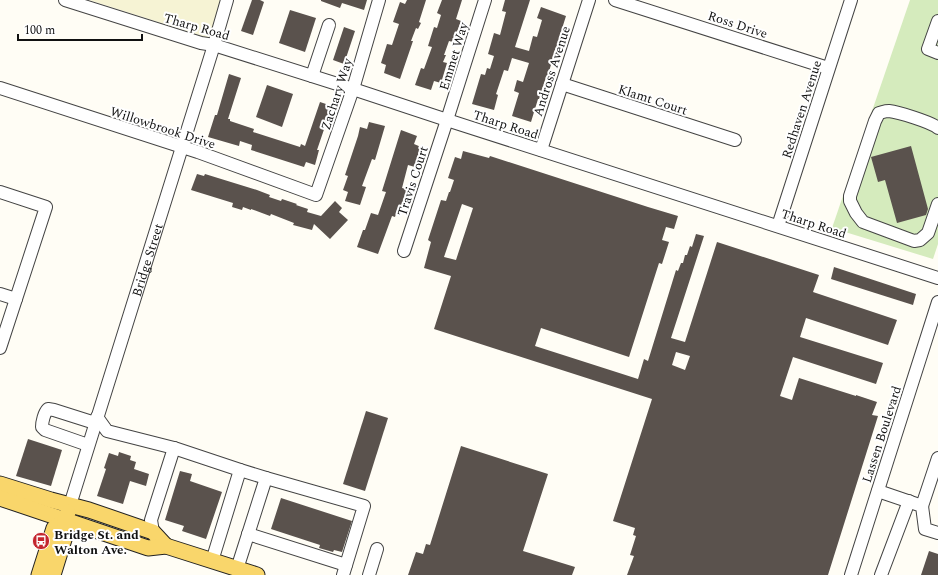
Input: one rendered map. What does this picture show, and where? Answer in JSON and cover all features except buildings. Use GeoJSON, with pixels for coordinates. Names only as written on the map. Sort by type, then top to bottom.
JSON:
{"type":"FeatureCollection","features":[{"type":"Feature","properties":{"kind":"main road"},"geometry":{"type":"LineString","coordinates":[[0,484],[153,532],[166,546]]}},
{"type":"Feature","properties":{"kind":"main road"},"geometry":{"type":"LineString","coordinates":[[0,498],[148,548],[166,546],[257,575]]}},
{"type":"Feature","properties":{"kind":"main road","name":"Bridge Street"},"geometry":{"type":"LineString","coordinates":[[53,575],[66,533],[65,520],[70,505]]}},
{"type":"Feature","properties":{"kind":"main road","name":"Bridge Street"},"geometry":{"type":"LineString","coordinates":[[39,575],[54,528],[65,520]]}},
{"type":"Feature","properties":{"kind":"street","name":"Tharp Road"},"geometry":{"type":"LineString","coordinates":[[65,0],[353,89],[938,278]]}},
{"type":"Feature","properties":{"kind":"street","name":"Bridge Street"},"geometry":{"type":"LineString","coordinates":[[70,505],[227,0]]}},
{"type":"Feature","properties":{"kind":"street","name":"Zachary Way"},"geometry":{"type":"LineString","coordinates":[[316,195],[353,89],[379,0]]}},
{"type":"Feature","properties":{"kind":"street","name":"Emmet Way"},"geometry":{"type":"LineString","coordinates":[[447,120],[485,0]]}},
{"type":"Feature","properties":{"kind":"street","name":"Andross Avenue"},"geometry":{"type":"LineString","coordinates":[[541,150],[588,0]]}},
{"type":"Feature","properties":{"kind":"street","name":"Ross Drive"},"geometry":{"type":"LineString","coordinates":[[615,0],[828,68]]}},
{"type":"Feature","properties":{"kind":"street","name":"Redhaven Avenue"},"geometry":{"type":"LineString","coordinates":[[778,226],[851,0]]}},
{"type":"Feature","properties":{"kind":"street"},"geometry":{"type":"LineString","coordinates":[[938,21],[928,49],[938,53]]}},
{"type":"Feature","properties":{"kind":"street"},"geometry":{"type":"LineString","coordinates":[[312,76],[329,25]]}},
{"type":"Feature","properties":{"kind":"street","name":"Klamt Court"},"geometry":{"type":"LineString","coordinates":[[562,84],[735,140]]}},
{"type":"Feature","properties":{"kind":"street","name":"Willowbrook Drive"},"geometry":{"type":"LineString","coordinates":[[0,88],[182,147],[316,195]]}},
{"type":"Feature","properties":{"kind":"street"},"geometry":{"type":"LineString","coordinates":[[938,128],[933,124],[898,113],[889,111],[879,113],[850,196],[850,201],[856,213],[863,222],[914,241],[920,240],[928,233],[938,204]]}},
{"type":"Feature","properties":{"kind":"street","name":"Travis Court"},"geometry":{"type":"LineString","coordinates":[[404,250],[447,120]]}},
{"type":"Feature","properties":{"kind":"street"},"geometry":{"type":"LineString","coordinates":[[0,192],[46,207],[0,348]]}},
{"type":"Feature","properties":{"kind":"street"},"geometry":{"type":"LineString","coordinates":[[0,294],[16,299]]}},
{"type":"Feature","properties":{"kind":"street","name":"Lassen Boulevard"},"geometry":{"type":"LineString","coordinates":[[851,575],[938,302]]}},
{"type":"Feature","properties":{"kind":"street"},"geometry":{"type":"LineString","coordinates":[[88,445],[45,430],[42,427],[42,424],[48,409],[96,420],[107,431],[174,448],[266,478],[364,506],[344,570],[248,534]]}},
{"type":"Feature","properties":{"kind":"street"},"geometry":{"type":"LineString","coordinates":[[153,532],[151,520],[174,448]]}},
{"type":"Feature","properties":{"kind":"street"},"geometry":{"type":"LineString","coordinates":[[938,458],[922,506],[925,529],[938,533]]}},
{"type":"Feature","properties":{"kind":"street"},"geometry":{"type":"LineString","coordinates":[[212,561],[240,470]]}},
{"type":"Feature","properties":{"kind":"street"},"geometry":{"type":"LineString","coordinates":[[237,568],[266,478]]}},
{"type":"Feature","properties":{"kind":"street"},"geometry":{"type":"LineString","coordinates":[[878,491],[922,506]]}},
{"type":"Feature","properties":{"kind":"street"},"geometry":{"type":"LineString","coordinates":[[881,575],[909,501]]}},
{"type":"Feature","properties":{"kind":"street"},"geometry":{"type":"LineString","coordinates":[[368,575],[377,549]]}},
{"type":"Feature","properties":{"kind":"shaded area"},"geometry":{"type":"Polygon","coordinates":[[[89,0],[226,0],[212,39],[89,0]]]}},
{"type":"Feature","properties":{"kind":"green space"},"geometry":{"type":"Polygon","coordinates":[[[910,0],[938,0],[938,244],[933,259],[832,228],[910,0]]]}},
{"type":"Feature","properties":{"kind":"place","name":"Bridge St. and Walton Ave."},"geometry":{"type":"Point","coordinates":[41,541]}}]}
